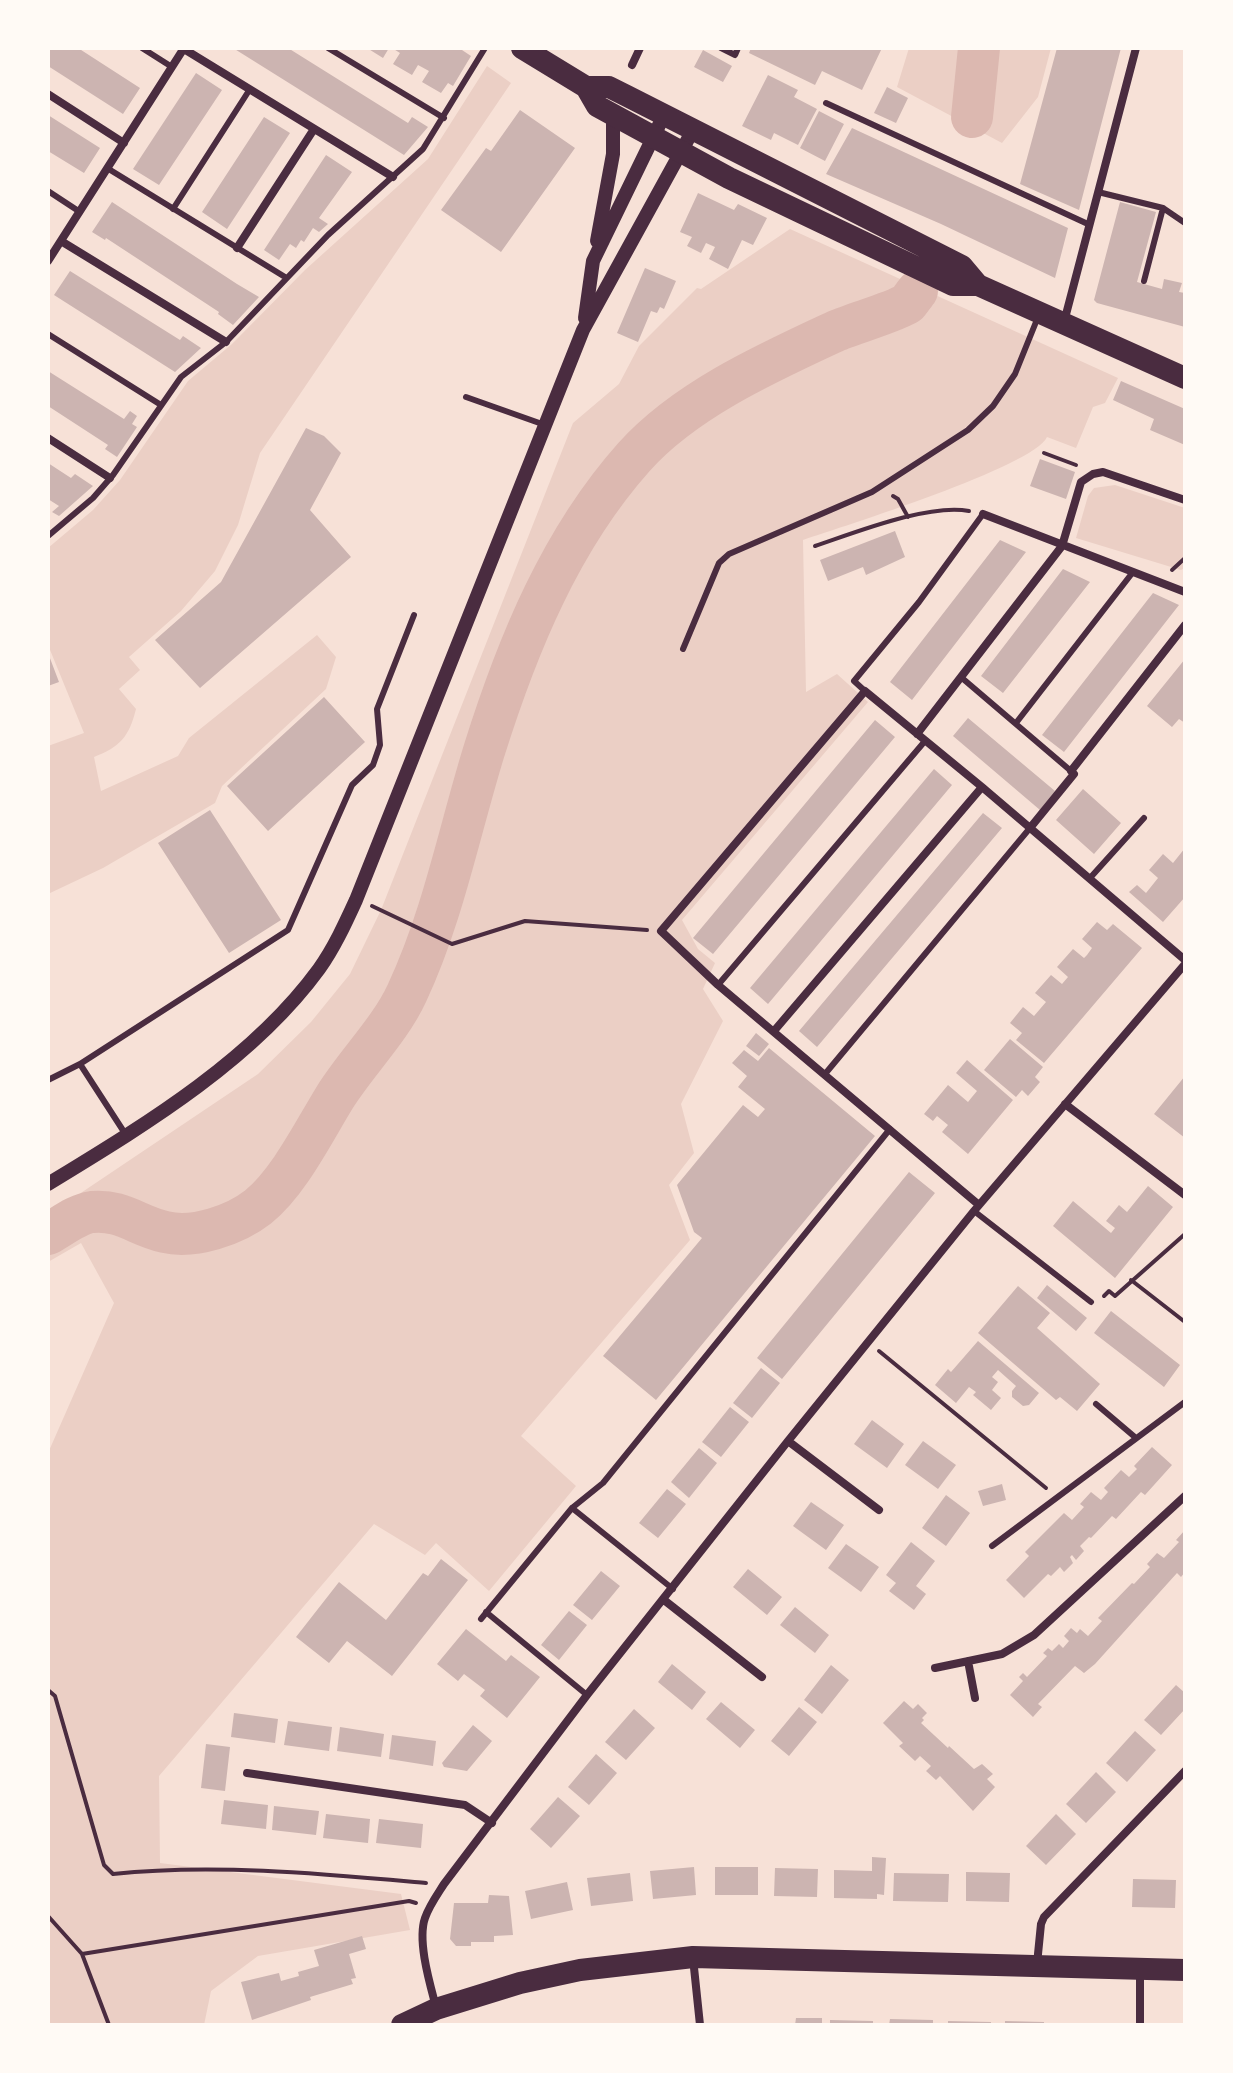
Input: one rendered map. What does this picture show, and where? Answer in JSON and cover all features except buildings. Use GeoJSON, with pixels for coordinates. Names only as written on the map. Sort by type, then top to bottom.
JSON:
{"type":"FeatureCollection","features":[{"type":"Feature","properties":{"kind":"highway"},"geometry":{"type":"LineString","coordinates":[[522,48],[586,87],[597,106],[681,153],[953,285],[978,285],[1185,378]]}},
{"type":"Feature","properties":{"kind":"highway"},"geometry":{"type":"LineString","coordinates":[[586,87],[609,87],[962,266],[978,285]]}},
{"type":"Feature","properties":{"kind":"highway"},"geometry":{"type":"LineString","coordinates":[[402,2025],[436,2009],[520,1983],[565,1973],[693,1957],[1185,1970]]}},
{"type":"Feature","properties":{"kind":"street"},"geometry":{"type":"LineString","coordinates":[[48,261],[184,48],[393,177]]}},
{"type":"Feature","properties":{"kind":"street"},"geometry":{"type":"LineString","coordinates":[[632,65],[640,48]]}},
{"type":"Feature","properties":{"kind":"street"},"geometry":{"type":"LineString","coordinates":[[1064,324],[1136,48]]}},
{"type":"Feature","properties":{"kind":"street"},"geometry":{"type":"LineString","coordinates":[[48,94],[124,143]]}},
{"type":"Feature","properties":{"kind":"street"},"geometry":{"type":"LineString","coordinates":[[593,261],[664,115]]}},
{"type":"Feature","properties":{"kind":"street"},"geometry":{"type":"LineString","coordinates":[[583,330],[613,154],[613,116]]}},
{"type":"Feature","properties":{"kind":"street"},"geometry":{"type":"LineString","coordinates":[[237,248],[314,129]]}},
{"type":"Feature","properties":{"kind":"street"},"geometry":{"type":"LineString","coordinates":[[48,1184],[126,1135],[225,1065],[299,994],[335,945],[368,871],[583,330],[693,130]]}},
{"type":"Feature","properties":{"kind":"street"},"geometry":{"type":"LineString","coordinates":[[61,241],[226,342]]}},
{"type":"Feature","properties":{"kind":"street"},"geometry":{"type":"LineString","coordinates":[[48,438],[110,478]]}},
{"type":"Feature","properties":{"kind":"street"},"geometry":{"type":"LineString","coordinates":[[917,734],[1062,546],[1081,482],[1103,472],[1185,500]]}},
{"type":"Feature","properties":{"kind":"street"},"geometry":{"type":"LineString","coordinates":[[983,514],[1185,592]]}},
{"type":"Feature","properties":{"kind":"street"},"geometry":{"type":"LineString","coordinates":[[1030,828],[1185,625]]}},
{"type":"Feature","properties":{"kind":"street"},"geometry":{"type":"LineString","coordinates":[[436,2009],[422,1929],[430,1907],[444,1884],[587,1695],[788,1441],[977,1208],[1185,962],[1090,878],[865,691],[661,931],[718,985],[890,1129],[977,1208]]}},
{"type":"Feature","properties":{"kind":"street"},"geometry":{"type":"LineString","coordinates":[[774,1031],[982,787]]}},
{"type":"Feature","properties":{"kind":"street"},"geometry":{"type":"LineString","coordinates":[[1065,1104],[1185,1195]]}},
{"type":"Feature","properties":{"kind":"street"},"geometry":{"type":"LineString","coordinates":[[788,1441],[879,1510]]}},
{"type":"Feature","properties":{"kind":"street"},"geometry":{"type":"LineString","coordinates":[[935,1668],[1002,1654],[1034,1635],[1185,1496]]}},
{"type":"Feature","properties":{"kind":"street"},"geometry":{"type":"LineString","coordinates":[[664,1600],[762,1677]]}},
{"type":"Feature","properties":{"kind":"street"},"geometry":{"type":"LineString","coordinates":[[968,1661],[975,1698]]}},
{"type":"Feature","properties":{"kind":"street"},"geometry":{"type":"LineString","coordinates":[[1037,1965],[1044,1917],[1185,1771]]}},
{"type":"Feature","properties":{"kind":"street"},"geometry":{"type":"LineString","coordinates":[[247,1773],[465,1805],[492,1823]]}},
{"type":"Feature","properties":{"kind":"street"},"geometry":{"type":"LineString","coordinates":[[693,1957],[700,2025]]}},
{"type":"Feature","properties":{"kind":"street"},"geometry":{"type":"LineString","coordinates":[[1140,1969],[1140,2025]]}},
{"type":"Feature","properties":{"kind":"lane"},"geometry":{"type":"LineString","coordinates":[[142,48],[172,67]]}},
{"type":"Feature","properties":{"kind":"lane"},"geometry":{"type":"LineString","coordinates":[[328,48],[444,118]]}},
{"type":"Feature","properties":{"kind":"lane"},"geometry":{"type":"LineString","coordinates":[[48,536],[82,508],[110,478],[181,377],[226,342],[285,277],[423,149],[485,48]]}},
{"type":"Feature","properties":{"kind":"lane"},"geometry":{"type":"LineString","coordinates":[[721,48],[737,52]]}},
{"type":"Feature","properties":{"kind":"lane"},"geometry":{"type":"LineString","coordinates":[[173,209],[250,89]]}},
{"type":"Feature","properties":{"kind":"lane"},"geometry":{"type":"LineString","coordinates":[[826,103],[1090,225]]}},
{"type":"Feature","properties":{"kind":"lane"},"geometry":{"type":"LineString","coordinates":[[107,168],[285,277]]}},
{"type":"Feature","properties":{"kind":"lane"},"geometry":{"type":"LineString","coordinates":[[48,191],[80,212]]}},
{"type":"Feature","properties":{"kind":"lane"},"geometry":{"type":"LineString","coordinates":[[1098,192],[1163,208],[1185,223]]}},
{"type":"Feature","properties":{"kind":"lane"},"geometry":{"type":"LineString","coordinates":[[1144,281],[1163,208]]}},
{"type":"Feature","properties":{"kind":"lane"},"geometry":{"type":"LineString","coordinates":[[683,649],[719,563],[729,554],[875,490],[968,430],[993,406],[1015,374],[1040,312]]}},
{"type":"Feature","properties":{"kind":"lane"},"geometry":{"type":"LineString","coordinates":[[48,334],[161,405]]}},
{"type":"Feature","properties":{"kind":"lane"},"geometry":{"type":"LineString","coordinates":[[466,397],[545,425]]}},
{"type":"Feature","properties":{"kind":"lane"},"geometry":{"type":"LineString","coordinates":[[865,691],[854,681],[919,602],[983,514]]}},
{"type":"Feature","properties":{"kind":"lane"},"geometry":{"type":"LineString","coordinates":[[1016,723],[1133,572]]}},
{"type":"Feature","properties":{"kind":"lane"},"geometry":{"type":"LineString","coordinates":[[48,1080],[80,1064],[288,930],[352,785],[373,765],[380,745],[377,709],[414,615]]}},
{"type":"Feature","properties":{"kind":"lane"},"geometry":{"type":"LineString","coordinates":[[962,678],[1071,771]]}},
{"type":"Feature","properties":{"kind":"lane"},"geometry":{"type":"LineString","coordinates":[[718,985],[925,741]]}},
{"type":"Feature","properties":{"kind":"lane"},"geometry":{"type":"LineString","coordinates":[[1090,878],[1144,818]]}},
{"type":"Feature","properties":{"kind":"lane"},"geometry":{"type":"LineString","coordinates":[[825,1074],[1030,828]]}},
{"type":"Feature","properties":{"kind":"lane"},"geometry":{"type":"LineString","coordinates":[[80,1064],[126,1135]]}},
{"type":"Feature","properties":{"kind":"lane"},"geometry":{"type":"LineString","coordinates":[[587,1695],[484,1616],[572,1508],[603,1483],[890,1129]]}},
{"type":"Feature","properties":{"kind":"lane"},"geometry":{"type":"LineString","coordinates":[[977,1208],[1091,1302]]}},
{"type":"Feature","properties":{"kind":"lane"},"geometry":{"type":"LineString","coordinates":[[992,1546],[1185,1402]]}},
{"type":"Feature","properties":{"kind":"lane"},"geometry":{"type":"LineString","coordinates":[[1096,1404],[1136,1438]]}},
{"type":"Feature","properties":{"kind":"lane"},"geometry":{"type":"LineString","coordinates":[[572,1508],[673,1589]]}},
{"type":"Feature","properties":{"kind":"path"},"geometry":{"type":"LineString","coordinates":[[1044,453],[1093,474]]}},
{"type":"Feature","properties":{"kind":"path"},"geometry":{"type":"LineString","coordinates":[[875,490],[898,499],[908,517]]}},
{"type":"Feature","properties":{"kind":"path"},"geometry":{"type":"LineString","coordinates":[[815,546],[908,517],[964,509],[983,514]]}},
{"type":"Feature","properties":{"kind":"path"},"geometry":{"type":"LineString","coordinates":[[381,910],[452,944],[525,921],[661,931]]}},
{"type":"Feature","properties":{"kind":"path"},"geometry":{"type":"LineString","coordinates":[[1091,1302],[1109,1291],[1115,1296],[1185,1234]]}},
{"type":"Feature","properties":{"kind":"path"},"geometry":{"type":"LineString","coordinates":[[1131,1280],[1185,1322]]}},
{"type":"Feature","properties":{"kind":"path"},"geometry":{"type":"LineString","coordinates":[[868,1342],[1057,1497]]}},
{"type":"Feature","properties":{"kind":"path"},"geometry":{"type":"LineString","coordinates":[[48,1690],[55,1696],[104,1865],[113,1874],[151,1870],[327,1874],[444,1884]]}},
{"type":"Feature","properties":{"kind":"path"},"geometry":{"type":"LineString","coordinates":[[82,1954],[409,1901],[430,1907]]}},
{"type":"Feature","properties":{"kind":"path"},"geometry":{"type":"LineString","coordinates":[[48,1916],[82,1954],[109,2025]]}},
{"type":"Feature","properties":{"kind":"shaded area"},"geometry":{"type":"Polygon","coordinates":[[[909,48],[1051,48],[1038,97],[1002,143],[897,87],[909,48]]]}},
{"type":"Feature","properties":{"kind":"shaded area"},"geometry":{"type":"Polygon","coordinates":[[[487,66],[511,83],[260,453],[238,525],[215,571],[181,611],[129,657],[140,670],[119,689],[136,709],[122,740],[94,757],[101,791],[178,756],[189,738],[317,635],[336,657],[326,689],[222,786],[215,803],[103,868],[48,894],[48,746],[84,733],[48,645],[48,548],[93,510],[120,480],[188,381],[232,344],[305,270],[428,159],[487,66]]]}},
{"type":"Feature","properties":{"kind":"shaded area"},"geometry":{"type":"Polygon","coordinates":[[[790,229],[1118,378],[1105,403],[1093,407],[1076,448],[1047,437],[1009,464],[974,479],[803,540],[806,692],[837,674],[868,702],[682,920],[698,949],[715,963],[703,989],[723,1021],[681,1104],[694,1153],[669,1185],[690,1240],[521,1436],[576,1486],[489,1591],[436,1543],[425,1555],[374,1524],[159,1776],[160,1863],[401,1894],[410,1930],[258,1956],[211,1991],[204,2025],[48,2025],[48,1453],[114,1303],[81,1243],[48,1262],[48,1215],[258,1074],[311,1022],[350,974],[381,910],[573,423],[619,384],[639,346],[697,288],[701,289],[790,229]]]}},
{"type":"Feature","properties":{"kind":"shaded area"},"geometry":{"type":"Polygon","coordinates":[[[1115,485],[1185,508],[1185,568],[1181,570],[1076,538],[1088,496],[1094,488],[1115,485]]]}},
{"type":"Feature","properties":{"kind":"waterway"},"geometry":{"type":"LineString","coordinates":[[972,117],[979,48]]}},
{"type":"Feature","properties":{"kind":"waterway"},"geometry":{"type":"LineString","coordinates":[[48,1234],[92,1212],[121,1215],[165,1232],[201,1232],[238,1219],[269,1196],[290,1170],[344,1084],[392,1020],[407,993],[441,904],[484,751],[526,634],[563,559],[608,489],[654,437],[702,401],[810,343],[908,303],[917,291]]}}]}
